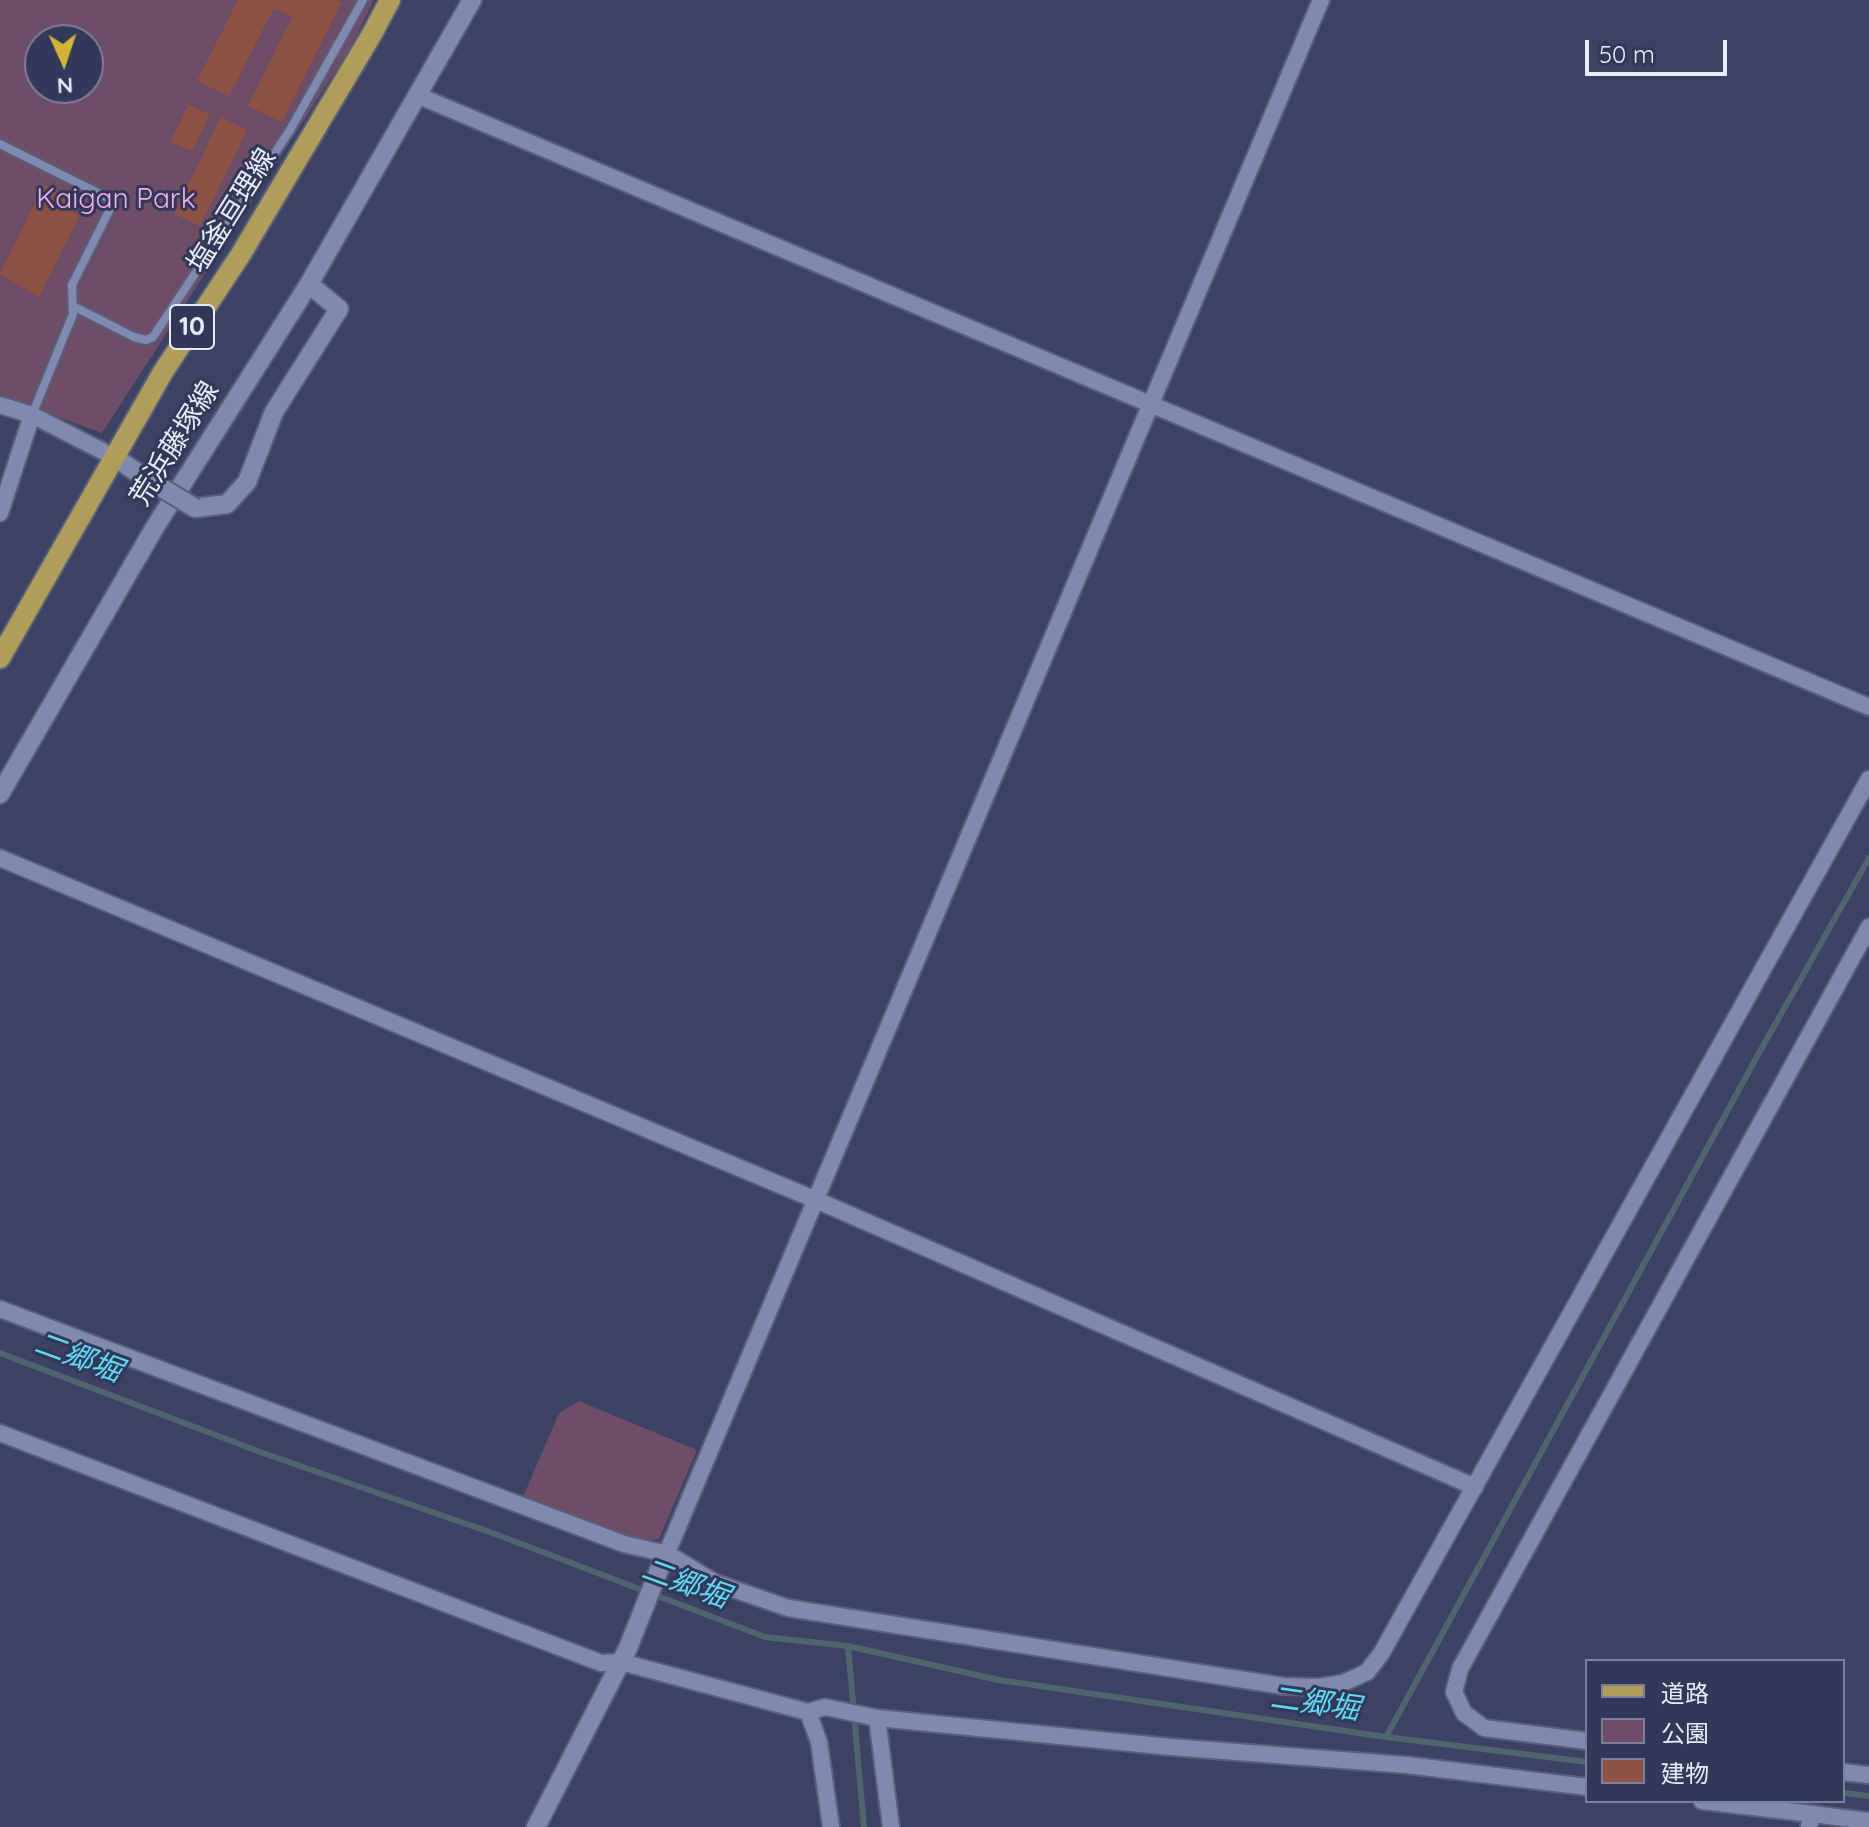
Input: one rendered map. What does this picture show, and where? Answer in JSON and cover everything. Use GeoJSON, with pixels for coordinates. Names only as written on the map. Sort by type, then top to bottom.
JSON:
{"type":"FeatureCollection","features":[{"type":"Feature","properties":{"kind":"main road","name":"塩釜亘理線"},"geometry":{"type":"LineString","coordinates":[[0,658],[163,372],[249,240],[390,0]]}},
{"type":"Feature","properties":{"kind":"street","name":"荒浜藤塚線"},"geometry":{"type":"LineString","coordinates":[[0,794],[155,527],[309,284],[472,0]]}},
{"type":"Feature","properties":{"kind":"street"},"geometry":{"type":"LineString","coordinates":[[536,1827],[624,1655],[1321,0]]}},
{"type":"Feature","properties":{"kind":"street"},"geometry":{"type":"LineString","coordinates":[[419,96],[1869,707]]}},
{"type":"Feature","properties":{"kind":"street"},"geometry":{"type":"LineString","coordinates":[[0,405],[32,415],[114,457],[195,508],[227,504],[247,482],[274,412],[339,309],[309,284]]}},
{"type":"Feature","properties":{"kind":"street"},"geometry":{"type":"LineString","coordinates":[[0,513],[32,415]]}},
{"type":"Feature","properties":{"kind":"street"},"geometry":{"type":"LineString","coordinates":[[0,1309],[788,1608],[1283,1686],[1318,1687],[1343,1683],[1367,1672],[1381,1654],[1869,779]]}},
{"type":"Feature","properties":{"kind":"street"},"geometry":{"type":"LineString","coordinates":[[0,858],[816,1200],[1475,1487]]}},
{"type":"Feature","properties":{"kind":"street"},"geometry":{"type":"LineString","coordinates":[[1585,1741],[1484,1728],[1464,1713],[1454,1692],[1460,1669],[1869,927]]}},
{"type":"Feature","properties":{"kind":"street"},"geometry":{"type":"LineString","coordinates":[[0,1433],[601,1663],[624,1655],[816,1710],[1171,1747],[1407,1765],[1585,1787]]}},
{"type":"Feature","properties":{"kind":"street"},"geometry":{"type":"LineString","coordinates":[[816,1710],[831,1827]]}},
{"type":"Feature","properties":{"kind":"street"},"geometry":{"type":"LineString","coordinates":[[872,1716],[891,1827]]}},
{"type":"Feature","properties":{"kind":"street"},"geometry":{"type":"LineString","coordinates":[[1845,1772],[1869,1775]]}},
{"type":"Feature","properties":{"kind":"street"},"geometry":{"type":"LineString","coordinates":[[1713,1803],[1811,1821],[1869,1821]]}},
{"type":"Feature","properties":{"kind":"lane"},"geometry":{"type":"LineString","coordinates":[[73,306],[134,337],[146,340],[153,337],[290,130],[363,0]]}},
{"type":"Feature","properties":{"kind":"lane"},"geometry":{"type":"LineString","coordinates":[[0,144],[114,201],[72,285],[73,314],[32,415]]}},
{"type":"Feature","properties":{"kind":"green space","name":"Kaigan Park"},"geometry":{"type":"Polygon","coordinates":[[[0,0],[374,0],[350,49],[102,433],[0,396],[0,0]]]}},
{"type":"Feature","properties":{"kind":"green space"},"geometry":{"type":"Polygon","coordinates":[[[579,1401],[697,1450],[659,1539],[637,1541],[522,1499],[559,1413],[579,1401]]]}},
{"type":"Feature","properties":{"kind":"building"},"geometry":{"type":"Polygon","coordinates":[[[238,0],[336,0],[341,3],[282,122],[248,106],[292,17],[274,8],[229,96],[197,81],[238,0]]]}},
{"type":"Feature","properties":{"kind":"building"},"geometry":{"type":"Polygon","coordinates":[[[189,105],[210,115],[192,151],[170,142],[189,105]]]}},
{"type":"Feature","properties":{"kind":"building"},"geometry":{"type":"Polygon","coordinates":[[[221,117],[247,130],[200,226],[174,214],[221,117]]]}},
{"type":"Feature","properties":{"kind":"building"},"geometry":{"type":"Polygon","coordinates":[[[44,185],[72,198],[67,210],[80,215],[39,297],[0,274],[44,185]]]}},
{"type":"Feature","properties":{"kind":"waterway"},"geometry":{"type":"LineString","coordinates":[[1386,1737],[1754,1062],[1869,858]]}},
{"type":"Feature","properties":{"kind":"waterway","name":"二郷堀"},"geometry":{"type":"LineString","coordinates":[[0,1353],[263,1453],[498,1535],[765,1637],[848,1646],[999,1680],[1386,1737],[1585,1762]]}},
{"type":"Feature","properties":{"kind":"waterway"},"geometry":{"type":"LineString","coordinates":[[848,1646],[864,1827]]}},
{"type":"Feature","properties":{"kind":"waterway"},"geometry":{"type":"LineString","coordinates":[[1845,1793],[1869,1796]]}}]}
